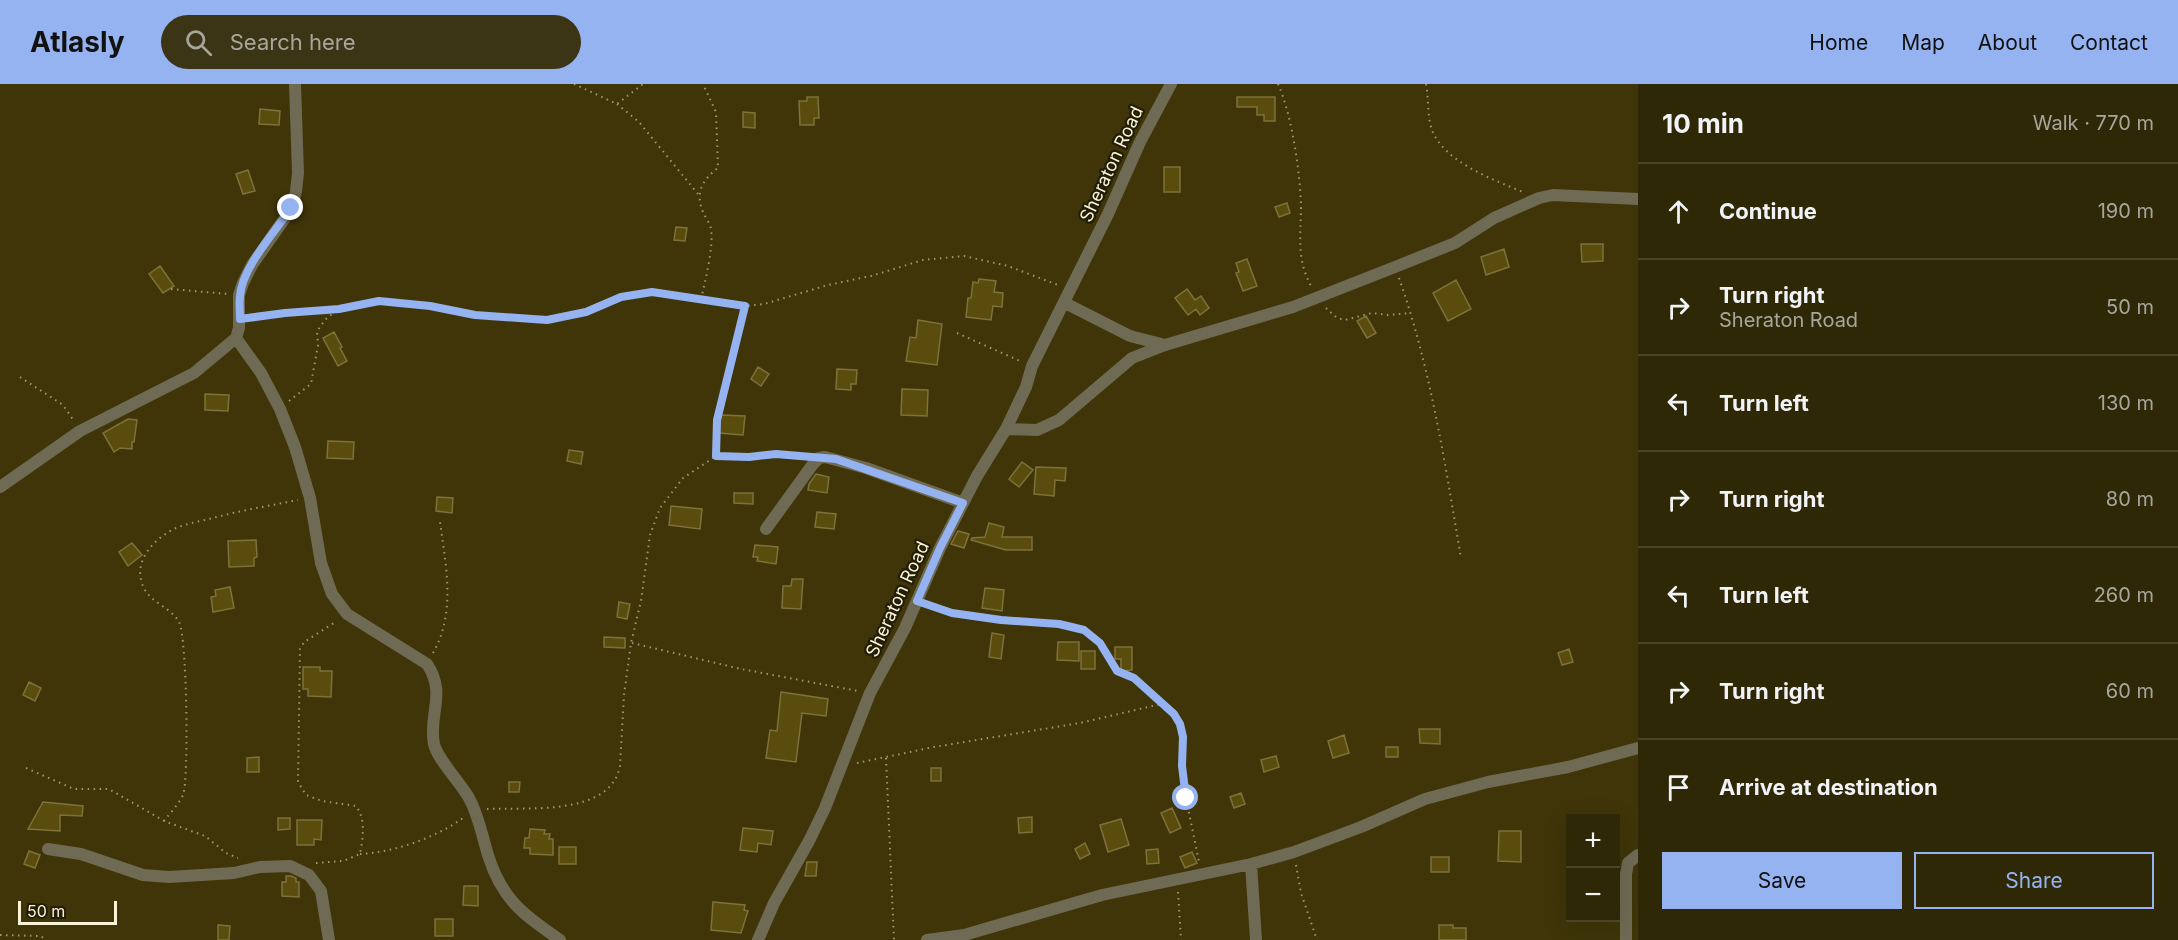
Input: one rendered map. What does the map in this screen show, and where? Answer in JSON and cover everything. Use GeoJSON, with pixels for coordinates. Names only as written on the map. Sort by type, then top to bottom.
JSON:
{"type":"FeatureCollection","features":[{"type":"Feature","properties":{"kind":"street"},"geometry":{"type":"LineString","coordinates":[[0,487],[80,431],[194,373],[236,338],[243,283],[252,265],[291,208],[296,191],[298,173],[295,84]]}},
{"type":"Feature","properties":{"kind":"street","name":"Sheraton Road"},"geometry":{"type":"LineString","coordinates":[[758,940],[774,903],[809,841],[843,766],[870,693],[891,656],[963,503],[1006,429],[1026,387],[1032,366],[1108,214],[1140,142],[1171,84]]}},
{"type":"Feature","properties":{"kind":"street"},"geometry":{"type":"LineString","coordinates":[[1006,429],[1037,430],[1059,420],[1132,358],[1165,345],[1293,307],[1395,267],[1455,243],[1494,218],[1539,198],[1553,195],[1638,199]]}},
{"type":"Feature","properties":{"kind":"street"},"geometry":{"type":"LineString","coordinates":[[1067,297],[1130,336],[1165,345]]}},
{"type":"Feature","properties":{"kind":"street"},"geometry":{"type":"LineString","coordinates":[[236,338],[261,373],[280,409],[295,447],[310,498],[321,563],[332,594],[346,614],[427,664],[435,675],[437,689],[434,746],[462,784],[476,809],[497,883],[518,909],[560,940]]}},
{"type":"Feature","properties":{"kind":"street"},"geometry":{"type":"LineString","coordinates":[[766,529],[819,458],[836,459],[963,503]]}},
{"type":"Feature","properties":{"kind":"street"},"geometry":{"type":"LineString","coordinates":[[927,940],[964,935],[1102,894],[1251,864],[1294,852],[1361,827],[1425,799],[1488,782],[1568,767],[1638,748]]}},
{"type":"Feature","properties":{"kind":"street"},"geometry":{"type":"LineString","coordinates":[[48,849],[81,854],[143,874],[169,877],[234,873],[260,867],[290,866],[309,875],[321,891],[329,940]]}},
{"type":"Feature","properties":{"kind":"street"},"geometry":{"type":"LineString","coordinates":[[1626,940],[1626,874],[1628,864],[1638,855]]}},
{"type":"Feature","properties":{"kind":"street"},"geometry":{"type":"LineString","coordinates":[[1251,864],[1256,940]]}},
{"type":"Feature","properties":{"kind":"path"},"geometry":{"type":"LineString","coordinates":[[574,84],[617,104],[639,122],[698,194],[702,211],[711,228],[707,278],[701,299]]}},
{"type":"Feature","properties":{"kind":"path"},"geometry":{"type":"LineString","coordinates":[[698,194],[706,177],[718,168],[716,112],[703,84]]}},
{"type":"Feature","properties":{"kind":"path"},"geometry":{"type":"LineString","coordinates":[[1278,84],[1285,100],[1293,140],[1301,205],[1300,254],[1304,273],[1317,297],[1331,314],[1345,320],[1372,313],[1388,315],[1411,313]]}},
{"type":"Feature","properties":{"kind":"path"},"geometry":{"type":"LineString","coordinates":[[1426,84],[1433,133],[1441,143],[1461,163],[1495,181],[1539,198]]}},
{"type":"Feature","properties":{"kind":"path"},"geometry":{"type":"LineString","coordinates":[[617,104],[640,85]]}},
{"type":"Feature","properties":{"kind":"path"},"geometry":{"type":"LineString","coordinates":[[240,319],[339,309],[379,301],[430,306],[475,315],[547,320],[586,312],[621,297],[652,292],[745,306],[764,304],[923,260],[964,256],[1008,266],[1067,297]]}},
{"type":"Feature","properties":{"kind":"path"},"geometry":{"type":"LineString","coordinates":[[1395,267],[1411,313],[1437,415],[1461,558]]}},
{"type":"Feature","properties":{"kind":"path"},"geometry":{"type":"LineString","coordinates":[[171,289],[240,295]]}},
{"type":"Feature","properties":{"kind":"path"},"geometry":{"type":"LineString","coordinates":[[716,456],[717,420],[745,306]]}},
{"type":"Feature","properties":{"kind":"path"},"geometry":{"type":"LineString","coordinates":[[280,409],[311,384],[318,345],[317,331],[326,319],[339,309]]}},
{"type":"Feature","properties":{"kind":"path"},"geometry":{"type":"LineString","coordinates":[[957,333],[1032,366]]}},
{"type":"Feature","properties":{"kind":"path"},"geometry":{"type":"LineString","coordinates":[[20,377],[63,405],[80,431]]}},
{"type":"Feature","properties":{"kind":"path"},"geometry":{"type":"LineString","coordinates":[[311,864],[343,861],[360,854],[391,850],[449,828],[476,809],[573,806],[596,796],[611,786],[618,777],[620,766],[624,695],[631,643],[641,601],[650,536],[660,508],[683,478],[716,456],[749,457],[776,454],[819,458]]}},
{"type":"Feature","properties":{"kind":"path"},"geometry":{"type":"LineString","coordinates":[[164,821],[183,795],[184,786],[186,764],[183,633],[179,621],[147,594],[141,582],[140,569],[145,553],[158,539],[174,529],[227,514],[310,498]]}},
{"type":"Feature","properties":{"kind":"path"},"geometry":{"type":"LineString","coordinates":[[427,664],[441,639],[447,608],[448,586],[440,522]]}},
{"type":"Feature","properties":{"kind":"path"},"geometry":{"type":"LineString","coordinates":[[917,601],[952,613],[1001,620],[1059,624],[1084,630],[1100,643],[1117,671],[1134,678],[1174,714],[1180,724],[1183,737],[1182,766],[1186,798],[1202,875]]}},
{"type":"Feature","properties":{"kind":"path"},"geometry":{"type":"LineString","coordinates":[[346,614],[304,642],[300,649],[298,782],[306,795],[322,801],[356,806],[361,818],[363,834],[360,854]]}},
{"type":"Feature","properties":{"kind":"path"},"geometry":{"type":"LineString","coordinates":[[631,643],[741,669],[870,693]]}},
{"type":"Feature","properties":{"kind":"path"},"geometry":{"type":"LineString","coordinates":[[843,766],[945,745],[1080,723],[1162,704]]}},
{"type":"Feature","properties":{"kind":"path"},"geometry":{"type":"LineString","coordinates":[[886,758],[894,940]]}},
{"type":"Feature","properties":{"kind":"path"},"geometry":{"type":"LineString","coordinates":[[26,768],[74,789],[109,789],[164,821],[205,836],[226,853],[260,867]]}},
{"type":"Feature","properties":{"kind":"path"},"geometry":{"type":"LineString","coordinates":[[1294,852],[1301,893],[1317,940]]}},
{"type":"Feature","properties":{"kind":"path"},"geometry":{"type":"LineString","coordinates":[[1177,879],[1181,940]]}},
{"type":"Feature","properties":{"kind":"path"},"geometry":{"type":"LineString","coordinates":[[0,935],[40,936],[47,940]]}},
{"type":"Feature","properties":{"kind":"building"},"geometry":{"type":"Polygon","coordinates":[[[807,97],[818,97],[819,118],[814,118],[814,125],[800,125],[799,101],[807,101],[807,97]]]}},
{"type":"Feature","properties":{"kind":"building"},"geometry":{"type":"Polygon","coordinates":[[[1237,97],[1275,97],[1275,121],[1264,121],[1264,115],[1257,115],[1257,107],[1237,107],[1237,97]]]}},
{"type":"Feature","properties":{"kind":"building"},"geometry":{"type":"Polygon","coordinates":[[[260,109],[280,111],[279,125],[259,124],[260,109]]]}},
{"type":"Feature","properties":{"kind":"building"},"geometry":{"type":"Polygon","coordinates":[[[743,112],[755,113],[755,128],[743,127],[743,112]]]}},
{"type":"Feature","properties":{"kind":"building"},"geometry":{"type":"Polygon","coordinates":[[[1164,167],[1180,167],[1180,192],[1164,192],[1164,167]]]}},
{"type":"Feature","properties":{"kind":"building"},"geometry":{"type":"Polygon","coordinates":[[[248,170],[255,191],[243,194],[236,174],[248,170]]]}},
{"type":"Feature","properties":{"kind":"building"},"geometry":{"type":"Polygon","coordinates":[[[1287,203],[1290,213],[1279,217],[1275,207],[1287,203]]]}},
{"type":"Feature","properties":{"kind":"building"},"geometry":{"type":"Polygon","coordinates":[[[676,227],[687,228],[685,241],[674,240],[676,227]]]}},
{"type":"Feature","properties":{"kind":"building"},"geometry":{"type":"Polygon","coordinates":[[[1581,244],[1603,244],[1603,261],[1582,262],[1581,244]]]}},
{"type":"Feature","properties":{"kind":"building"},"geometry":{"type":"Polygon","coordinates":[[[1504,249],[1509,267],[1486,275],[1481,257],[1504,249]]]}},
{"type":"Feature","properties":{"kind":"building"},"geometry":{"type":"Polygon","coordinates":[[[1247,259],[1257,286],[1243,291],[1236,273],[1239,272],[1236,263],[1247,259]]]}},
{"type":"Feature","properties":{"kind":"building"},"geometry":{"type":"Polygon","coordinates":[[[160,266],[174,286],[163,293],[149,274],[160,266]]]}},
{"type":"Feature","properties":{"kind":"building"},"geometry":{"type":"Polygon","coordinates":[[[979,279],[996,281],[994,292],[1003,293],[1002,307],[993,306],[991,320],[966,317],[973,282],[978,283],[979,279]]]}},
{"type":"Feature","properties":{"kind":"building"},"geometry":{"type":"Polygon","coordinates":[[[1456,280],[1471,309],[1448,321],[1433,293],[1456,280]]]}},
{"type":"Feature","properties":{"kind":"building"},"geometry":{"type":"Polygon","coordinates":[[[1187,289],[1195,300],[1201,296],[1209,308],[1200,315],[1196,309],[1188,315],[1175,298],[1187,289]]]}},
{"type":"Feature","properties":{"kind":"building"},"geometry":{"type":"Polygon","coordinates":[[[1366,316],[1376,333],[1367,338],[1357,321],[1366,316]]]}},
{"type":"Feature","properties":{"kind":"building"},"geometry":{"type":"Polygon","coordinates":[[[918,320],[942,324],[937,365],[906,361],[910,337],[916,338],[918,320]]]}},
{"type":"Feature","properties":{"kind":"building"},"geometry":{"type":"Polygon","coordinates":[[[334,332],[347,361],[338,366],[323,338],[334,332]]]}},
{"type":"Feature","properties":{"kind":"building"},"geometry":{"type":"Polygon","coordinates":[[[758,367],[769,374],[761,386],[751,379],[758,367]]]}},
{"type":"Feature","properties":{"kind":"building"},"geometry":{"type":"Polygon","coordinates":[[[837,369],[857,370],[856,384],[851,384],[851,390],[836,389],[837,369]]]}},
{"type":"Feature","properties":{"kind":"building"},"geometry":{"type":"Polygon","coordinates":[[[902,389],[928,390],[927,416],[901,415],[902,389]]]}},
{"type":"Feature","properties":{"kind":"building"},"geometry":{"type":"Polygon","coordinates":[[[205,394],[229,395],[228,411],[205,410],[205,394]]]}},
{"type":"Feature","properties":{"kind":"building"},"geometry":{"type":"Polygon","coordinates":[[[721,415],[745,416],[743,435],[719,433],[721,415]]]}},
{"type":"Feature","properties":{"kind":"building"},"geometry":{"type":"Polygon","coordinates":[[[128,419],[137,420],[132,449],[120,448],[114,452],[103,433],[128,419]]]}},
{"type":"Feature","properties":{"kind":"building"},"geometry":{"type":"Polygon","coordinates":[[[328,441],[354,442],[353,459],[327,458],[328,441]]]}},
{"type":"Feature","properties":{"kind":"building"},"geometry":{"type":"Polygon","coordinates":[[[569,450],[583,452],[581,464],[567,461],[569,450]]]}},
{"type":"Feature","properties":{"kind":"building"},"geometry":{"type":"Polygon","coordinates":[[[1022,462],[1033,470],[1019,487],[1009,479],[1022,462]]]}},
{"type":"Feature","properties":{"kind":"building"},"geometry":{"type":"Polygon","coordinates":[[[1036,467],[1066,468],[1065,481],[1055,480],[1054,496],[1034,494],[1036,467]]]}},
{"type":"Feature","properties":{"kind":"building"},"geometry":{"type":"Polygon","coordinates":[[[816,474],[829,477],[827,493],[808,490],[816,474]]]}},
{"type":"Feature","properties":{"kind":"building"},"geometry":{"type":"Polygon","coordinates":[[[734,493],[753,493],[753,504],[734,503],[734,493]]]}},
{"type":"Feature","properties":{"kind":"building"},"geometry":{"type":"Polygon","coordinates":[[[437,497],[453,498],[452,513],[436,511],[437,497]]]}},
{"type":"Feature","properties":{"kind":"building"},"geometry":{"type":"Polygon","coordinates":[[[671,506],[702,509],[700,529],[669,525],[671,506]]]}},
{"type":"Feature","properties":{"kind":"building"},"geometry":{"type":"Polygon","coordinates":[[[817,512],[836,514],[834,529],[815,527],[817,512]]]}},
{"type":"Feature","properties":{"kind":"building"},"geometry":{"type":"Polygon","coordinates":[[[989,523],[1004,527],[1002,537],[1032,537],[1032,550],[1006,550],[971,540],[985,537],[989,523]]]}},
{"type":"Feature","properties":{"kind":"building"},"geometry":{"type":"Polygon","coordinates":[[[958,531],[969,534],[964,548],[951,544],[958,531]]]}},
{"type":"Feature","properties":{"kind":"building"},"geometry":{"type":"Polygon","coordinates":[[[256,540],[257,557],[254,558],[254,566],[229,567],[228,541],[256,540]]]}},
{"type":"Feature","properties":{"kind":"building"},"geometry":{"type":"Polygon","coordinates":[[[132,543],[142,555],[128,566],[119,552],[132,543]]]}},
{"type":"Feature","properties":{"kind":"building"},"geometry":{"type":"Polygon","coordinates":[[[755,545],[778,547],[776,564],[757,561],[758,557],[753,557],[755,545]]]}},
{"type":"Feature","properties":{"kind":"building"},"geometry":{"type":"Polygon","coordinates":[[[792,579],[803,579],[801,609],[782,608],[783,586],[791,586],[792,579]]]}},
{"type":"Feature","properties":{"kind":"building"},"geometry":{"type":"Polygon","coordinates":[[[230,587],[234,608],[213,612],[211,597],[216,596],[215,590],[230,587]]]}},
{"type":"Feature","properties":{"kind":"building"},"geometry":{"type":"Polygon","coordinates":[[[985,588],[1004,590],[1002,611],[982,608],[985,588]]]}},
{"type":"Feature","properties":{"kind":"building"},"geometry":{"type":"Polygon","coordinates":[[[619,602],[630,604],[627,619],[617,617],[619,602]]]}},
{"type":"Feature","properties":{"kind":"building"},"geometry":{"type":"Polygon","coordinates":[[[992,633],[1004,635],[1001,659],[989,657],[992,633]]]}},
{"type":"Feature","properties":{"kind":"building"},"geometry":{"type":"Polygon","coordinates":[[[604,637],[625,638],[625,648],[604,647],[604,637]]]}},
{"type":"Feature","properties":{"kind":"building"},"geometry":{"type":"Polygon","coordinates":[[[1058,642],[1079,642],[1079,661],[1057,660],[1058,642]]]}},
{"type":"Feature","properties":{"kind":"building"},"geometry":{"type":"Polygon","coordinates":[[[1115,647],[1132,647],[1132,670],[1121,671],[1121,659],[1115,659],[1115,647]]]}},
{"type":"Feature","properties":{"kind":"building"},"geometry":{"type":"Polygon","coordinates":[[[1569,649],[1573,662],[1562,665],[1558,653],[1569,649]]]}},
{"type":"Feature","properties":{"kind":"building"},"geometry":{"type":"Polygon","coordinates":[[[1081,651],[1095,651],[1095,669],[1081,669],[1081,651]]]}},
{"type":"Feature","properties":{"kind":"building"},"geometry":{"type":"Polygon","coordinates":[[[303,667],[320,667],[320,671],[332,671],[331,697],[308,696],[308,689],[303,689],[303,667]]]}},
{"type":"Feature","properties":{"kind":"building"},"geometry":{"type":"Polygon","coordinates":[[[29,682],[41,688],[35,701],[23,695],[29,682]]]}},
{"type":"Feature","properties":{"kind":"building"},"geometry":{"type":"Polygon","coordinates":[[[781,692],[828,699],[826,716],[802,713],[796,762],[766,758],[770,730],[777,731],[781,692]]]}},
{"type":"Feature","properties":{"kind":"building"},"geometry":{"type":"Polygon","coordinates":[[[1419,729],[1440,729],[1440,744],[1420,743],[1419,729]]]}},
{"type":"Feature","properties":{"kind":"building"},"geometry":{"type":"Polygon","coordinates":[[[1344,735],[1349,753],[1333,758],[1328,741],[1344,735]]]}},
{"type":"Feature","properties":{"kind":"building"},"geometry":{"type":"Polygon","coordinates":[[[1386,747],[1398,747],[1398,757],[1386,757],[1386,747]]]}},
{"type":"Feature","properties":{"kind":"building"},"geometry":{"type":"Polygon","coordinates":[[[1276,756],[1279,767],[1264,772],[1261,760],[1276,756]]]}},
{"type":"Feature","properties":{"kind":"building"},"geometry":{"type":"Polygon","coordinates":[[[259,757],[259,772],[247,772],[247,758],[259,757]]]}},
{"type":"Feature","properties":{"kind":"building"},"geometry":{"type":"Polygon","coordinates":[[[931,768],[941,768],[941,781],[931,781],[931,768]]]}},
{"type":"Feature","properties":{"kind":"building"},"geometry":{"type":"Polygon","coordinates":[[[509,782],[520,782],[519,792],[509,792],[509,782]]]}},
{"type":"Feature","properties":{"kind":"building"},"geometry":{"type":"Polygon","coordinates":[[[1241,793],[1245,804],[1234,808],[1230,797],[1241,793]]]}},
{"type":"Feature","properties":{"kind":"building"},"geometry":{"type":"Polygon","coordinates":[[[43,802],[83,806],[82,816],[60,815],[60,831],[28,829],[43,802]]]}},
{"type":"Feature","properties":{"kind":"building"},"geometry":{"type":"Polygon","coordinates":[[[1172,808],[1181,828],[1170,833],[1161,813],[1172,808]]]}},
{"type":"Feature","properties":{"kind":"building"},"geometry":{"type":"Polygon","coordinates":[[[1032,817],[1032,832],[1019,833],[1018,818],[1032,817]]]}},
{"type":"Feature","properties":{"kind":"building"},"geometry":{"type":"Polygon","coordinates":[[[278,818],[290,818],[290,829],[278,830],[278,818]]]}},
{"type":"Feature","properties":{"kind":"building"},"geometry":{"type":"Polygon","coordinates":[[[1121,819],[1129,845],[1108,852],[1100,825],[1121,819]]]}},
{"type":"Feature","properties":{"kind":"building"},"geometry":{"type":"Polygon","coordinates":[[[297,820],[322,820],[321,840],[314,839],[314,845],[297,845],[297,820]]]}},
{"type":"Feature","properties":{"kind":"building"},"geometry":{"type":"Polygon","coordinates":[[[743,828],[773,831],[771,845],[758,843],[757,852],[740,850],[743,828]]]}},
{"type":"Feature","properties":{"kind":"building"},"geometry":{"type":"Polygon","coordinates":[[[530,829],[545,830],[544,834],[550,834],[549,839],[553,839],[553,855],[530,854],[530,848],[524,848],[525,838],[529,838],[530,829]]]}},
{"type":"Feature","properties":{"kind":"building"},"geometry":{"type":"Polygon","coordinates":[[[1499,831],[1521,831],[1521,862],[1498,861],[1499,831]]]}},
{"type":"Feature","properties":{"kind":"building"},"geometry":{"type":"Polygon","coordinates":[[[1085,843],[1090,854],[1080,859],[1075,849],[1085,843]]]}},
{"type":"Feature","properties":{"kind":"building"},"geometry":{"type":"Polygon","coordinates":[[[559,847],[576,847],[576,864],[559,864],[559,847]]]}},
{"type":"Feature","properties":{"kind":"building"},"geometry":{"type":"Polygon","coordinates":[[[1158,849],[1159,863],[1147,864],[1146,850],[1158,849]]]}},
{"type":"Feature","properties":{"kind":"building"},"geometry":{"type":"Polygon","coordinates":[[[29,851],[40,855],[35,868],[24,864],[29,851]]]}},
{"type":"Feature","properties":{"kind":"building"},"geometry":{"type":"Polygon","coordinates":[[[1192,852],[1197,863],[1185,868],[1180,857],[1192,852]]]}},
{"type":"Feature","properties":{"kind":"building"},"geometry":{"type":"Polygon","coordinates":[[[1431,857],[1449,857],[1449,872],[1431,872],[1431,857]]]}},
{"type":"Feature","properties":{"kind":"building"},"geometry":{"type":"Polygon","coordinates":[[[807,862],[817,862],[816,876],[805,876],[807,862]]]}},
{"type":"Feature","properties":{"kind":"building"},"geometry":{"type":"Polygon","coordinates":[[[286,876],[296,878],[296,882],[299,882],[299,897],[282,896],[282,882],[286,882],[286,876]]]}},
{"type":"Feature","properties":{"kind":"building"},"geometry":{"type":"Polygon","coordinates":[[[464,886],[478,886],[478,906],[463,905],[464,886]]]}},
{"type":"Feature","properties":{"kind":"building"},"geometry":{"type":"Polygon","coordinates":[[[713,902],[745,905],[744,910],[748,911],[741,933],[711,930],[713,902]]]}},
{"type":"Feature","properties":{"kind":"building"},"geometry":{"type":"Polygon","coordinates":[[[435,919],[453,919],[453,936],[435,936],[435,919]]]}},
{"type":"Feature","properties":{"kind":"building"},"geometry":{"type":"Polygon","coordinates":[[[218,925],[230,926],[229,940],[218,940],[218,925]]]}},
{"type":"Feature","properties":{"kind":"building"},"geometry":{"type":"Polygon","coordinates":[[[1439,925],[1466,928],[1466,940],[1439,940],[1439,925]]]}},
{"type":"Feature","properties":{"kind":"route"},"geometry":{"type":"LineString","coordinates":[[291,208],[252,265],[243,283],[240,295],[240,319],[339,309],[379,301],[430,306],[475,315],[547,320],[586,312],[621,297],[652,292],[745,306],[717,420],[716,456],[749,457],[776,454],[836,459],[905,481],[963,503],[917,601],[952,613],[1001,620],[1059,624],[1084,630],[1100,643],[1117,671],[1134,678],[1174,714],[1180,724],[1183,737],[1182,766],[1186,798]]}}]}
